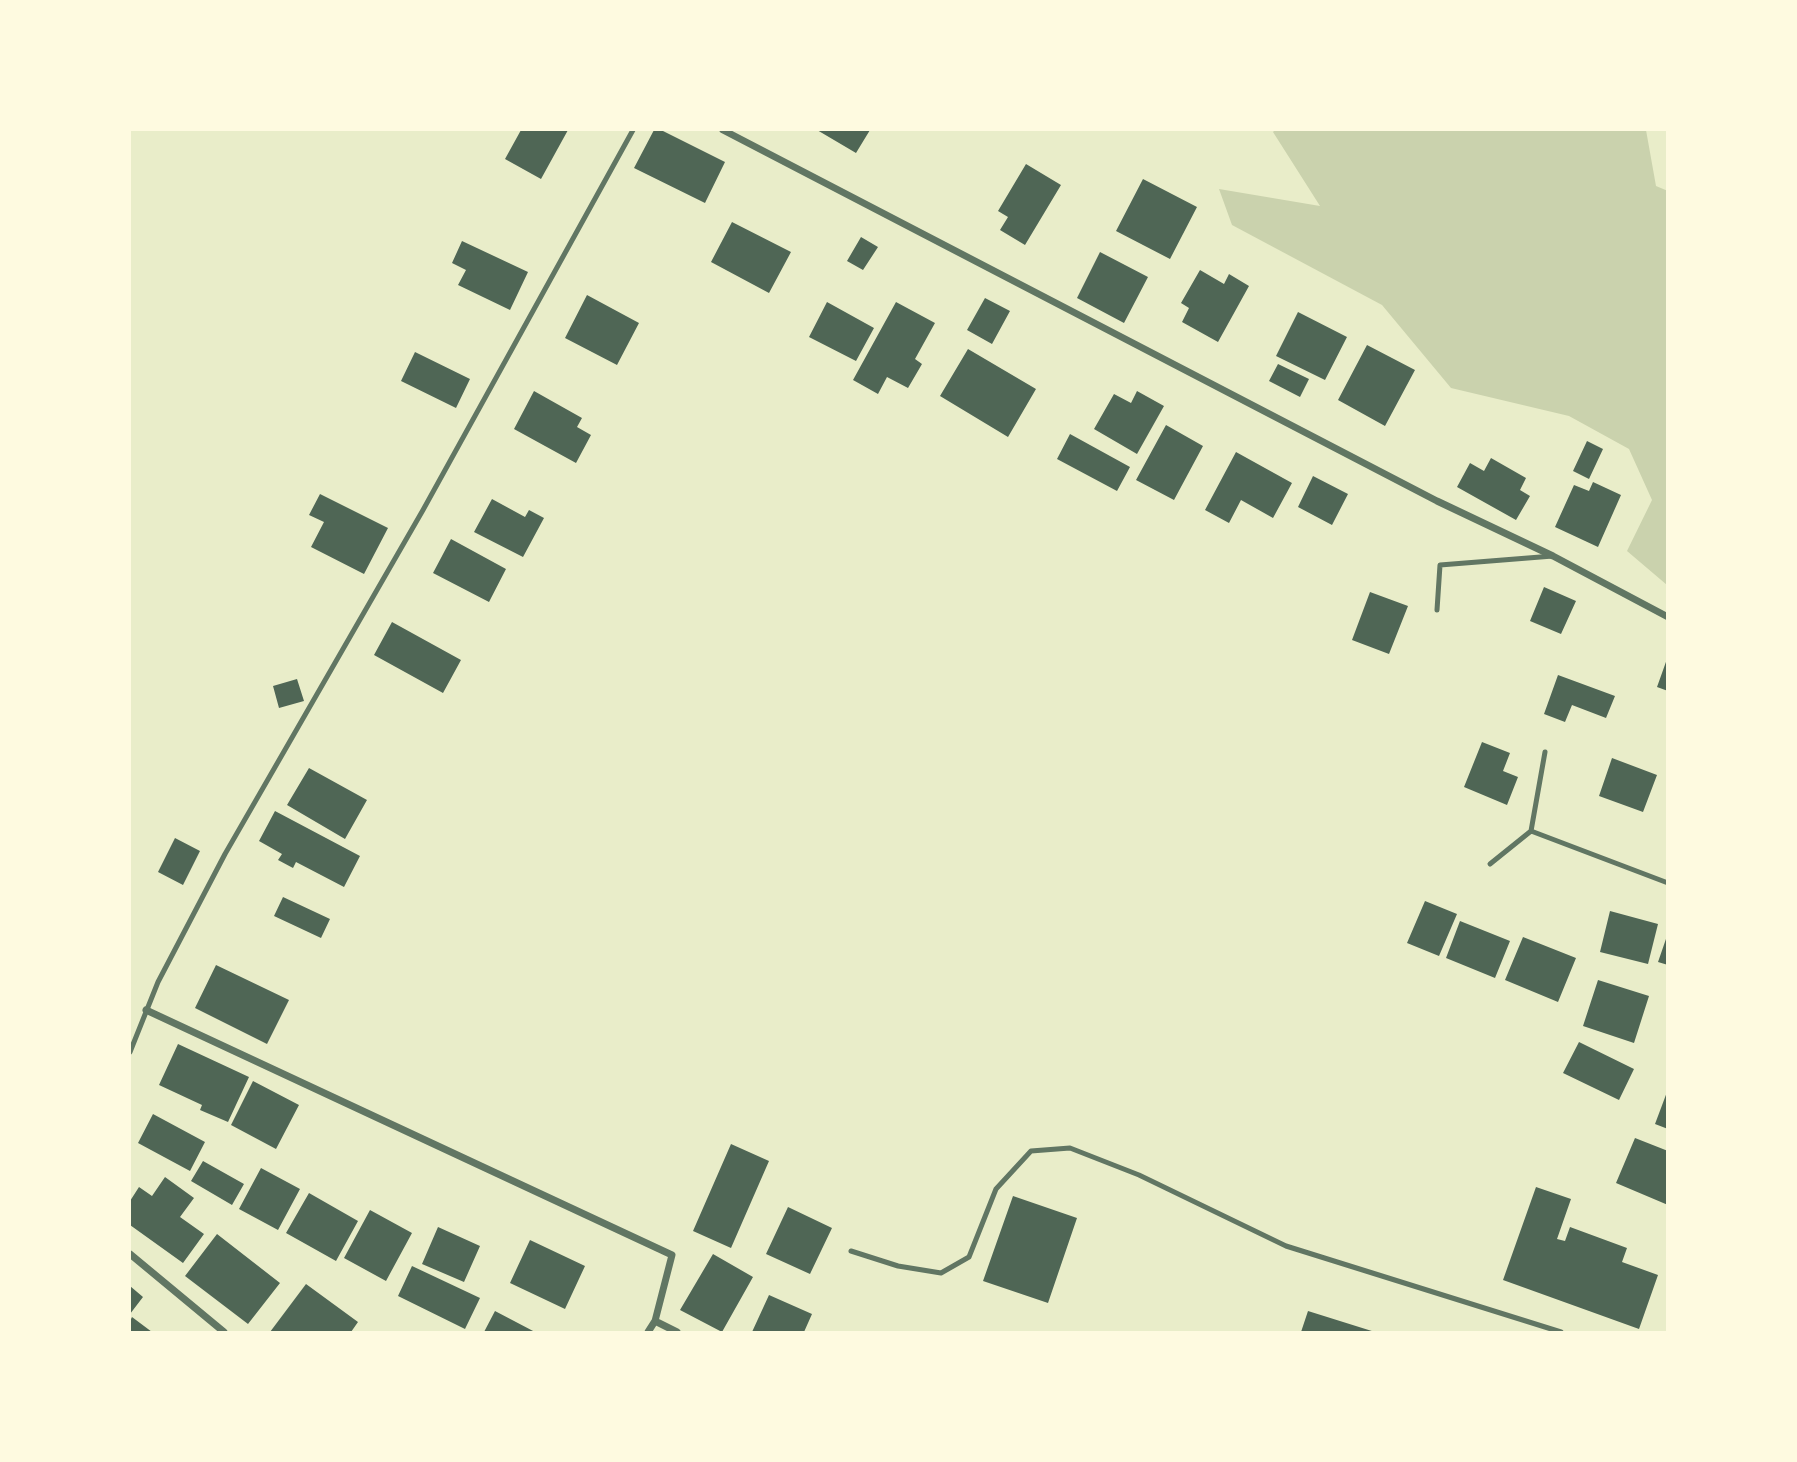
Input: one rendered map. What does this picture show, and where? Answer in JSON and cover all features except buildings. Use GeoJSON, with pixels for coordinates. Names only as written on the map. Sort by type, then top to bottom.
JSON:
{"type":"FeatureCollection","features":[{"type":"Feature","properties":{"kind":"street"},"geometry":{"type":"LineString","coordinates":[[723,130],[1425,495],[1553,556],[1668,617]]}},
{"type":"Feature","properties":{"kind":"street"},"geometry":{"type":"LineString","coordinates":[[146,1010],[671,1255],[656,1321],[648,1332]]}},
{"type":"Feature","properties":{"kind":"street"},"geometry":{"type":"LineString","coordinates":[[130,1254],[224,1332]]}},
{"type":"Feature","properties":{"kind":"street"},"geometry":{"type":"LineString","coordinates":[[656,1321],[677,1332]]}},
{"type":"Feature","properties":{"kind":"lane"},"geometry":{"type":"LineString","coordinates":[[130,1052],[158,982],[225,854],[423,510],[633,130]]}},
{"type":"Feature","properties":{"kind":"lane"},"geometry":{"type":"LineString","coordinates":[[1437,610],[1440,565],[1553,556]]}},
{"type":"Feature","properties":{"kind":"lane"},"geometry":{"type":"LineString","coordinates":[[1490,864],[1531,831],[1545,752]]}},
{"type":"Feature","properties":{"kind":"lane"},"geometry":{"type":"LineString","coordinates":[[1531,831],[1668,883]]}},
{"type":"Feature","properties":{"kind":"lane"},"geometry":{"type":"LineString","coordinates":[[851,1251],[898,1266],[941,1272],[969,1258],[996,1189],[1031,1151],[1070,1148],[1139,1175],[1286,1246],[1561,1332]]}},
{"type":"Feature","properties":{"kind":"green space"},"geometry":{"type":"Polygon","coordinates":[[[1646,130],[1656,186],[1668,191],[1667,585],[1627,551],[1652,500],[1629,449],[1569,416],[1451,388],[1382,305],[1232,225],[1219,189],[1320,206],[1273,132],[1646,130]]]}}]}
